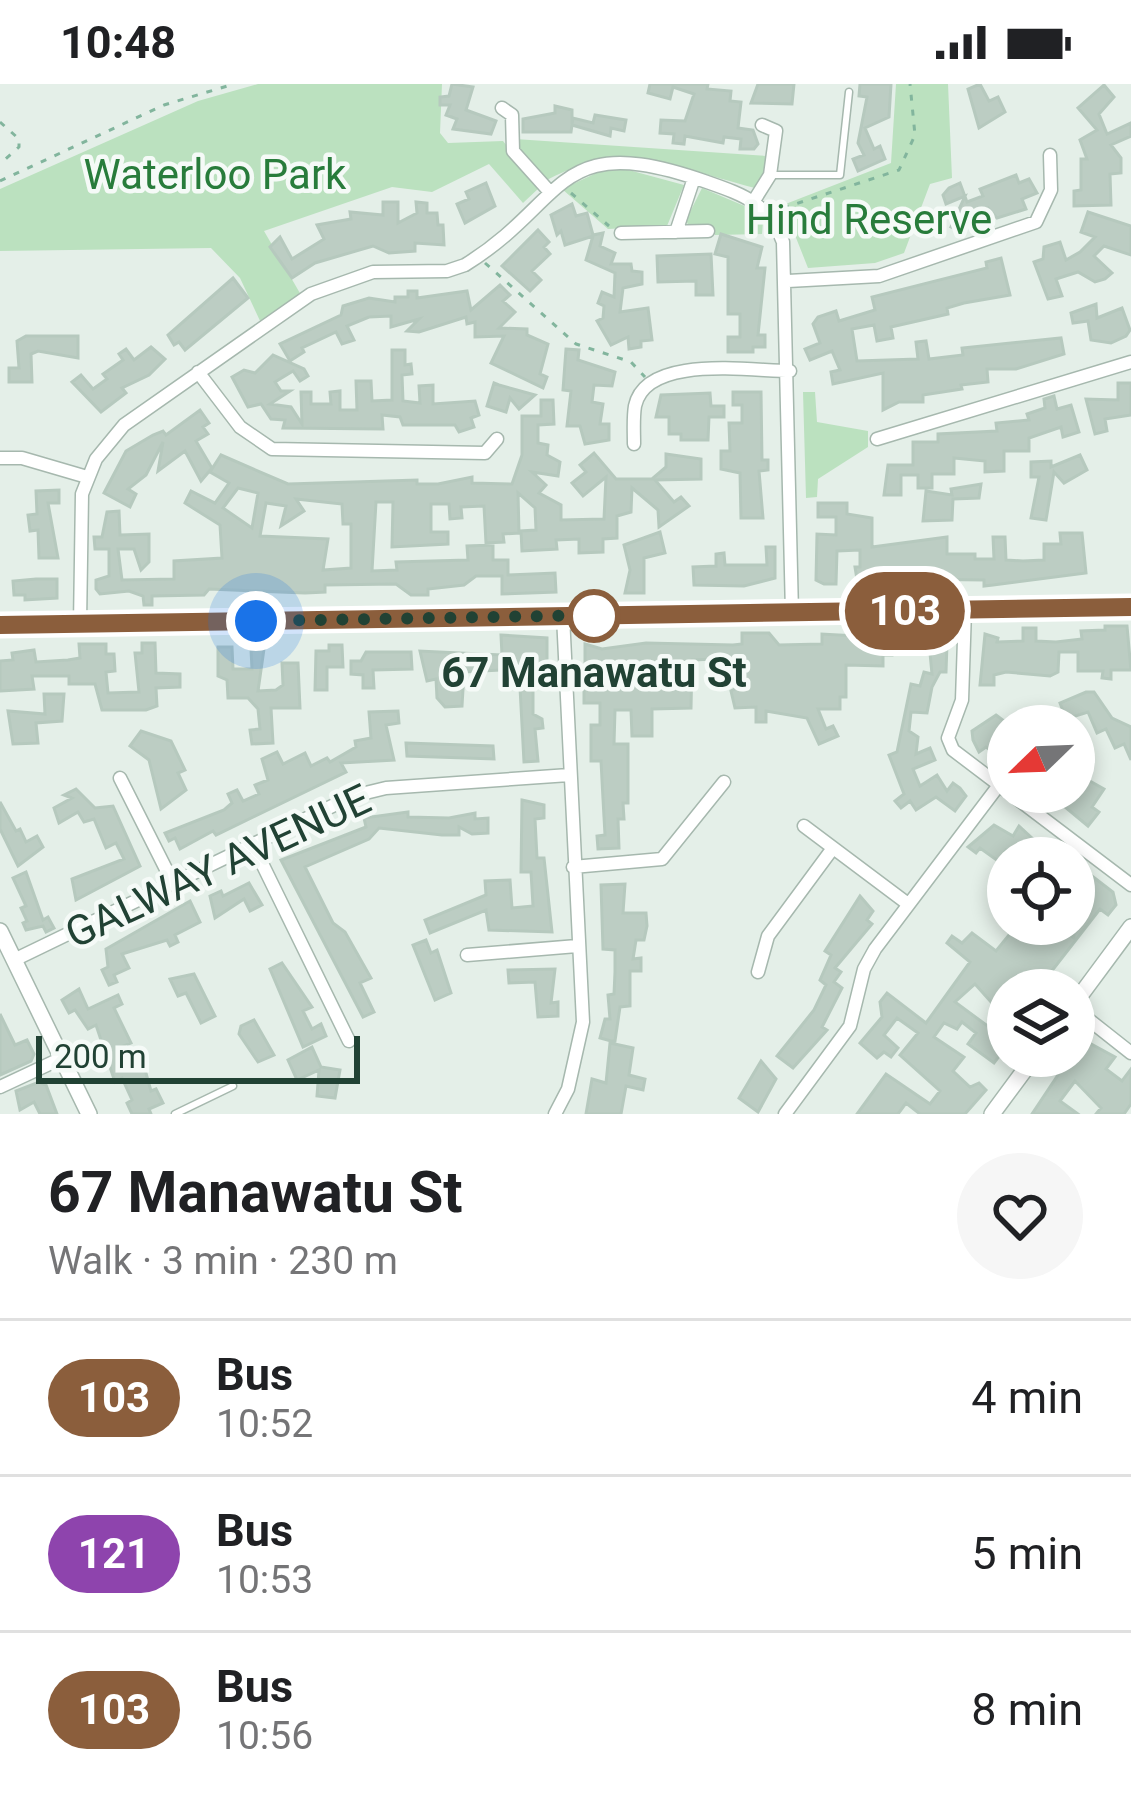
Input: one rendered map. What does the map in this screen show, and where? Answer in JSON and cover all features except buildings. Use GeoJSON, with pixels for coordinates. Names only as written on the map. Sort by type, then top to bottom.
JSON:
{"type":"FeatureCollection","features":[{"type":"Feature","properties":{"kind":"street"},"geometry":{"type":"LineString","coordinates":[[526,106],[507,112],[513,151],[548,190]]}},
{"type":"Feature","properties":{"kind":"street"},"geometry":{"type":"LineString","coordinates":[[755,199],[770,175],[769,128],[791,124]]}},
{"type":"Feature","properties":{"kind":"street"},"geometry":{"type":"LineString","coordinates":[[788,281],[879,276],[1036,222],[1051,190],[1050,155]]}},
{"type":"Feature","properties":{"kind":"street"},"geometry":{"type":"LineString","coordinates":[[80,624],[79,510],[87,477],[124,424],[310,294],[373,272],[447,271],[478,257],[548,190],[588,167],[607,163],[694,178],[755,199],[779,231],[788,281],[792,613]]}},
{"type":"Feature","properties":{"kind":"street"},"geometry":{"type":"LineString","coordinates":[[676,232],[694,178]]}},
{"type":"Feature","properties":{"kind":"street"},"geometry":{"type":"LineString","coordinates":[[621,233],[708,231]]}},
{"type":"Feature","properties":{"kind":"street"},"geometry":{"type":"LineString","coordinates":[[877,439],[1131,362]]}},
{"type":"Feature","properties":{"kind":"street"},"geometry":{"type":"LineString","coordinates":[[634,444],[635,402],[650,383],[673,370],[790,371]]}},
{"type":"Feature","properties":{"kind":"street"},"geometry":{"type":"LineString","coordinates":[[198,372],[240,427],[272,449],[485,453],[497,440]]}},
{"type":"Feature","properties":{"kind":"street"},"geometry":{"type":"LineString","coordinates":[[0,458],[22,458],[87,477]]}},
{"type":"Feature","properties":{"kind":"street"},"geometry":{"type":"LineString","coordinates":[[0,625],[1131,607]]}},
{"type":"Feature","properties":{"kind":"street"},"geometry":{"type":"LineString","coordinates":[[965,610],[962,700],[947,738],[953,750],[987,776]]}},
{"type":"Feature","properties":{"kind":"street"},"geometry":{"type":"LineString","coordinates":[[555,1114],[568,1089],[583,1022],[563,616]]}},
{"type":"Feature","properties":{"kind":"street","name":"GALWAY AVENUE"},"geometry":{"type":"LineString","coordinates":[[14,960],[369,791],[569,775]]}},
{"type":"Feature","properties":{"kind":"street"},"geometry":{"type":"LineString","coordinates":[[120,778],[173,883]]}},
{"type":"Feature","properties":{"kind":"street"},"geometry":{"type":"LineString","coordinates":[[573,866],[662,859],[724,782]]}},
{"type":"Feature","properties":{"kind":"street"},"geometry":{"type":"LineString","coordinates":[[785,1114],[850,1026],[864,969],[987,801]]}},
{"type":"Feature","properties":{"kind":"street"},"geometry":{"type":"LineString","coordinates":[[1036,813],[1131,885]]}},
{"type":"Feature","properties":{"kind":"street"},"geometry":{"type":"LineString","coordinates":[[804,826],[908,904]]}},
{"type":"Feature","properties":{"kind":"street"},"geometry":{"type":"LineString","coordinates":[[253,845],[349,1041]]}},
{"type":"Feature","properties":{"kind":"street"},"geometry":{"type":"LineString","coordinates":[[758,972],[768,936],[833,848]]}},
{"type":"Feature","properties":{"kind":"street"},"geometry":{"type":"LineString","coordinates":[[1095,977],[1131,927]]}},
{"type":"Feature","properties":{"kind":"street"},"geometry":{"type":"LineString","coordinates":[[0,932],[89,1114]]}},
{"type":"Feature","properties":{"kind":"street"},"geometry":{"type":"LineString","coordinates":[[467,955],[577,946]]}},
{"type":"Feature","properties":{"kind":"street"},"geometry":{"type":"LineString","coordinates":[[1095,1023],[1131,1053]]}},
{"type":"Feature","properties":{"kind":"street"},"geometry":{"type":"LineString","coordinates":[[0,1087],[62,1058]]}},
{"type":"Feature","properties":{"kind":"street"},"geometry":{"type":"LineString","coordinates":[[992,1114],[1019,1077]]}},
{"type":"Feature","properties":{"kind":"lane"},"geometry":{"type":"LineString","coordinates":[[770,175],[840,175],[849,92]]}},
{"type":"Feature","properties":{"kind":"lane"},"geometry":{"type":"LineString","coordinates":[[176,1114],[233,1086]]}},
{"type":"Feature","properties":{"kind":"path"},"geometry":{"type":"LineString","coordinates":[[0,181],[164,105],[234,84]]}},
{"type":"Feature","properties":{"kind":"path"},"geometry":{"type":"LineString","coordinates":[[783,208],[899,170],[915,135],[910,84]]}},
{"type":"Feature","properties":{"kind":"path"},"geometry":{"type":"LineString","coordinates":[[0,122],[19,139],[19,147],[0,164]]}},
{"type":"Feature","properties":{"kind":"path"},"geometry":{"type":"LineString","coordinates":[[478,257],[576,344],[631,362],[650,383]]}},
{"type":"Feature","properties":{"kind":"green space","name":"Waterloo Park"},"geometry":{"type":"Polygon","coordinates":[[[258,84],[442,84],[440,133],[448,143],[503,141],[540,187],[523,203],[489,164],[432,192],[392,187],[264,231],[301,295],[261,323],[240,278],[211,248],[0,251],[0,189],[198,101],[258,84]]]}},
{"type":"Feature","properties":{"kind":"green space","name":"Hind Reserve"},"geometry":{"type":"Polygon","coordinates":[[[896,84],[948,84],[952,178],[930,184],[904,253],[875,263],[808,268],[783,205],[891,163],[896,84]]]}},
{"type":"Feature","properties":{"kind":"green space"},"geometry":{"type":"Polygon","coordinates":[[[515,139],[767,156],[765,176],[755,188],[674,166],[623,160],[572,169],[545,181],[516,149],[515,139]]]}},
{"type":"Feature","properties":{"kind":"green space"},"geometry":{"type":"Polygon","coordinates":[[[625,169],[684,185],[667,226],[608,229],[562,189],[603,170],[625,169]]]}},
{"type":"Feature","properties":{"kind":"green space"},"geometry":{"type":"Polygon","coordinates":[[[702,188],[754,210],[763,221],[762,234],[715,235],[714,227],[689,227],[686,220],[702,188]]]}},
{"type":"Feature","properties":{"kind":"green space"},"geometry":{"type":"Polygon","coordinates":[[[803,392],[815,392],[817,422],[868,431],[868,447],[818,479],[817,497],[806,498],[803,392]]]}},
{"type":"Feature","properties":{"kind":"bus line","name":"103"},"geometry":{"type":"LineString","coordinates":[[0,625],[1131,607]]}},
{"type":"Feature","properties":{"kind":"place","name":"67 Manawatu St"},"geometry":{"type":"Point","coordinates":[594,616]}},
{"type":"Feature","properties":{"kind":"route"},"geometry":{"type":"LineString","coordinates":[[256,621],[609,615],[594,616]]}}]}
